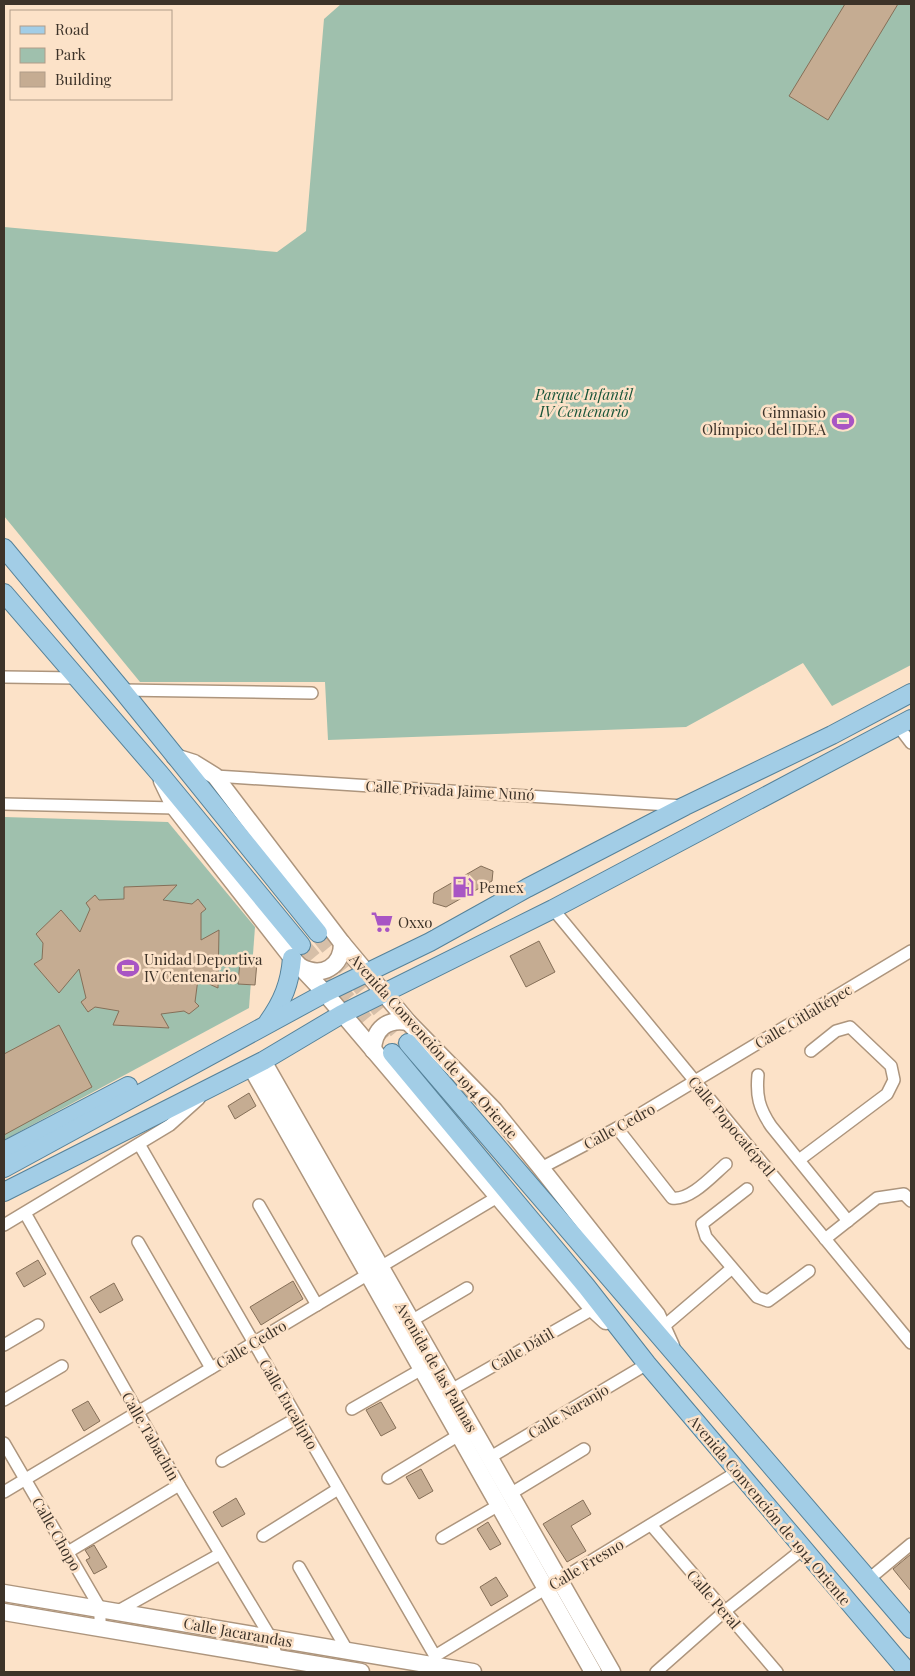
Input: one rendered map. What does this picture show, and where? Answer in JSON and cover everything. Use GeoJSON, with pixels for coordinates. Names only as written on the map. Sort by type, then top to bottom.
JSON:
{"type":"FeatureCollection","features":[{"type":"Feature","properties":{"kind":"main road"},"geometry":{"type":"LineString","coordinates":[[4,548],[122,690],[318,933]]}},
{"type":"Feature","properties":{"kind":"main road","name":"Avenida Convención de 1914 Oriente"},"geometry":{"type":"LineString","coordinates":[[4,593],[160,774],[298,957]]}},
{"type":"Feature","properties":{"kind":"main road"},"geometry":{"type":"LineString","coordinates":[[4,1168],[266,1024],[368,973],[686,806],[832,735],[911,693]]}},
{"type":"Feature","properties":{"kind":"main road"},"geometry":{"type":"LineString","coordinates":[[4,1192],[257,1064],[342,1014],[553,909],[904,722]]}},
{"type":"Feature","properties":{"kind":"main road"},"geometry":{"type":"LineString","coordinates":[[266,1024],[285,996],[298,957]]}},
{"type":"Feature","properties":{"kind":"main road","name":"Avenida Convención de 1914 Oriente"},"geometry":{"type":"LineString","coordinates":[[408,1043],[911,1630]]}},
{"type":"Feature","properties":{"kind":"main road","name":"Avenida Convención de 1914 Oriente"},"geometry":{"type":"LineString","coordinates":[[392,1053],[586,1286],[647,1364],[908,1672]]}},
{"type":"Feature","properties":{"kind":"main road"},"geometry":{"type":"LineString","coordinates":[[4,1151],[169,1065],[187,1059],[205,1057]]}},
{"type":"Feature","properties":{"kind":"street"},"geometry":{"type":"LineString","coordinates":[[4,677],[77,678]]}},
{"type":"Feature","properties":{"kind":"street"},"geometry":{"type":"LineString","coordinates":[[122,690],[312,693]]}},
{"type":"Feature","properties":{"kind":"street"},"geometry":{"type":"LineString","coordinates":[[904,722],[911,743]]}},
{"type":"Feature","properties":{"kind":"street","name":"Avenida Convención de 1914 Oriente"},"geometry":{"type":"LineString","coordinates":[[175,757],[194,763],[215,776],[342,943],[408,1022],[494,1110],[541,1168],[657,1315],[674,1353]]}},
{"type":"Feature","properties":{"kind":"street","name":"Avenida Convención de 1914 Oriente"},"geometry":{"type":"LineString","coordinates":[[160,774],[175,808],[298,957],[342,1014],[593,1308],[633,1347]]}},
{"type":"Feature","properties":{"kind":"street","name":"Calle Privada Jaime Nunó"},"geometry":{"type":"LineString","coordinates":[[215,776],[686,806]]}},
{"type":"Feature","properties":{"kind":"street"},"geometry":{"type":"LineString","coordinates":[[4,804],[175,808]]}},
{"type":"Feature","properties":{"kind":"street","name":"Calle Popocatépetl"},"geometry":{"type":"LineString","coordinates":[[553,909],[911,1343]]}},
{"type":"Feature","properties":{"kind":"street"},"geometry":{"type":"LineString","coordinates":[[298,957],[310,972],[330,969],[342,954],[342,943]]}},
{"type":"Feature","properties":{"kind":"street","name":"Calle Citlaltépec"},"geometry":{"type":"LineString","coordinates":[[695,1081],[911,951]]}},
{"type":"Feature","properties":{"kind":"street"},"geometry":{"type":"LineString","coordinates":[[372,1050],[373,1040],[378,1030],[387,1023],[397,1020],[408,1022]]}},
{"type":"Feature","properties":{"kind":"street"},"geometry":{"type":"LineString","coordinates":[[799,1160],[886,1094],[894,1080],[891,1066],[850,1026],[836,1031],[811,1051]]}},
{"type":"Feature","properties":{"kind":"street","name":"Avenida de las Palmas"},"geometry":{"type":"LineString","coordinates":[[257,1064],[374,1270],[422,1369],[459,1435],[560,1580],[612,1672]]}},
{"type":"Feature","properties":{"kind":"street"},"geometry":{"type":"LineString","coordinates":[[758,1075],[756,1092],[760,1109],[771,1126],[848,1221]]}},
{"type":"Feature","properties":{"kind":"street","name":"Calle Cedro"},"geometry":{"type":"LineString","coordinates":[[541,1168],[617,1128],[695,1081]]}},
{"type":"Feature","properties":{"kind":"street"},"geometry":{"type":"LineString","coordinates":[[4,1225],[170,1125],[211,1087]]}},
{"type":"Feature","properties":{"kind":"street"},"geometry":{"type":"LineString","coordinates":[[617,1128],[672,1198],[680,1199],[688,1194],[726,1164]]}},
{"type":"Feature","properties":{"kind":"street","name":"Calle Eucalipto"},"geometry":{"type":"LineString","coordinates":[[139,1144],[338,1489],[434,1661]]}},
{"type":"Feature","properties":{"kind":"street"},"geometry":{"type":"LineString","coordinates":[[747,1189],[702,1224],[706,1237],[757,1298],[768,1301],[809,1270]]}},
{"type":"Feature","properties":{"kind":"street"},"geometry":{"type":"LineString","coordinates":[[825,1239],[877,1198],[904,1194],[911,1201]]}},
{"type":"Feature","properties":{"kind":"street","name":"Calle Cedro"},"geometry":{"type":"LineString","coordinates":[[4,1492],[499,1196]]}},
{"type":"Feature","properties":{"kind":"street"},"geometry":{"type":"LineString","coordinates":[[259,1205],[317,1305]]}},
{"type":"Feature","properties":{"kind":"street","name":"Calle Tabachín"},"geometry":{"type":"LineString","coordinates":[[25,1213],[179,1485],[271,1638],[277,1658]]}},
{"type":"Feature","properties":{"kind":"street"},"geometry":{"type":"LineString","coordinates":[[138,1242],[211,1368]]}},
{"type":"Feature","properties":{"kind":"street"},"geometry":{"type":"LineString","coordinates":[[663,1326],[731,1269]]}},
{"type":"Feature","properties":{"kind":"street","name":"Avenida de las Palmas"},"geometry":{"type":"LineString","coordinates":[[374,1270],[411,1322],[490,1458],[504,1500],[546,1588],[593,1672]]}},
{"type":"Feature","properties":{"kind":"street"},"geometry":{"type":"LineString","coordinates":[[411,1322],[467,1288]]}},
{"type":"Feature","properties":{"kind":"street","name":"Calle Dátil"},"geometry":{"type":"LineString","coordinates":[[451,1390],[593,1308]]}},
{"type":"Feature","properties":{"kind":"street"},"geometry":{"type":"LineString","coordinates":[[4,1345],[38,1325]]}},
{"type":"Feature","properties":{"kind":"street","name":"Calle Naranjo"},"geometry":{"type":"LineString","coordinates":[[490,1458],[647,1364]]}},
{"type":"Feature","properties":{"kind":"street"},"geometry":{"type":"LineString","coordinates":[[4,1400],[62,1366]]}},
{"type":"Feature","properties":{"kind":"street"},"geometry":{"type":"LineString","coordinates":[[352,1410],[422,1369]]}},
{"type":"Feature","properties":{"kind":"street"},"geometry":{"type":"LineString","coordinates":[[222,1461],[297,1418]]}},
{"type":"Feature","properties":{"kind":"street"},"geometry":{"type":"LineString","coordinates":[[388,1478],[459,1435]]}},
{"type":"Feature","properties":{"kind":"street","name":"Calle Chopo"},"geometry":{"type":"LineString","coordinates":[[4,1443],[100,1608],[100,1627]]}},
{"type":"Feature","properties":{"kind":"street"},"geometry":{"type":"LineString","coordinates":[[442,1538],[584,1448]]}},
{"type":"Feature","properties":{"kind":"street","name":"Calle Fresno"},"geometry":{"type":"LineString","coordinates":[[434,1661],[546,1588],[738,1472]]}},
{"type":"Feature","properties":{"kind":"street"},"geometry":{"type":"LineString","coordinates":[[68,1552],[179,1485]]}},
{"type":"Feature","properties":{"kind":"street"},"geometry":{"type":"LineString","coordinates":[[263,1536],[338,1489]]}},
{"type":"Feature","properties":{"kind":"street","name":"Calle Peral"},"geometry":{"type":"LineString","coordinates":[[651,1525],[777,1672]]}},
{"type":"Feature","properties":{"kind":"street"},"geometry":{"type":"LineString","coordinates":[[869,1579],[911,1544]]}},
{"type":"Feature","properties":{"kind":"street"},"geometry":{"type":"LineString","coordinates":[[656,1672],[725,1611],[803,1549]]}},
{"type":"Feature","properties":{"kind":"street"},"geometry":{"type":"LineString","coordinates":[[118,1611],[220,1554]]}},
{"type":"Feature","properties":{"kind":"street"},"geometry":{"type":"LineString","coordinates":[[299,1567],[347,1650]]}},
{"type":"Feature","properties":{"kind":"street","name":"Calle Jacarandas"},"geometry":{"type":"LineString","coordinates":[[4,1593],[271,1638],[434,1661],[473,1672]]}},
{"type":"Feature","properties":{"kind":"street","name":"Calle Jacarandas"},"geometry":{"type":"LineString","coordinates":[[4,1612],[361,1672]]}},
{"type":"Feature","properties":{"kind":"green space","name":"Parque Infantil IV Centenario"},"geometry":{"type":"Polygon","coordinates":[[[341,4],[911,4],[911,665],[832,706],[803,663],[686,727],[328,740],[325,682],[140,682],[4,516],[4,227],[277,252],[306,231],[324,19],[341,4]]]}},
{"type":"Feature","properties":{"kind":"green space","name":"Unidad Deportiva IV Centenario"},"geometry":{"type":"Polygon","coordinates":[[[4,817],[168,822],[255,927],[249,1008],[4,1140],[4,817]]]}},
{"type":"Feature","properties":{"kind":"building"},"geometry":{"type":"Polygon","coordinates":[[[845,4],[898,4],[828,120],[789,96],[845,4]]]}},
{"type":"Feature","properties":{"kind":"building","name":"Pemex"},"geometry":{"type":"Polygon","coordinates":[[[481,866],[493,871],[492,881],[446,907],[433,903],[434,893],[481,866]]]}},
{"type":"Feature","properties":{"kind":"building"},"geometry":{"type":"Polygon","coordinates":[[[177,885],[163,900],[192,904],[198,899],[206,909],[201,913],[201,940],[219,930],[218,988],[198,979],[195,1002],[199,1006],[189,1014],[184,1011],[161,1014],[169,1028],[113,1025],[119,1011],[95,1007],[88,1012],[81,1002],[86,998],[79,969],[59,993],[34,964],[42,959],[43,943],[36,934],[61,910],[80,932],[90,909],[86,903],[95,895],[99,900],[124,899],[124,887],[177,885]]]}},
{"type":"Feature","properties":{"kind":"building"},"geometry":{"type":"Polygon","coordinates":[[[539,941],[555,972],[526,987],[510,956],[539,941]]]}},
{"type":"Feature","properties":{"kind":"building"},"geometry":{"type":"Polygon","coordinates":[[[240,961],[257,962],[255,985],[238,984],[240,961]]]}},
{"type":"Feature","properties":{"kind":"building"},"geometry":{"type":"Polygon","coordinates":[[[59,1025],[92,1087],[4,1135],[4,1054],[59,1025]]]}},
{"type":"Feature","properties":{"kind":"building"},"geometry":{"type":"Polygon","coordinates":[[[249,1093],[256,1106],[235,1119],[228,1106],[249,1093]]]}},
{"type":"Feature","properties":{"kind":"building"},"geometry":{"type":"Polygon","coordinates":[[[38,1260],[46,1274],[24,1287],[16,1273],[38,1260]]]}},
{"type":"Feature","properties":{"kind":"building"},"geometry":{"type":"Polygon","coordinates":[[[293,1281],[303,1299],[261,1325],[250,1307],[293,1281]]]}},
{"type":"Feature","properties":{"kind":"building"},"geometry":{"type":"Polygon","coordinates":[[[114,1283],[123,1300],[100,1313],[90,1297],[114,1283]]]}},
{"type":"Feature","properties":{"kind":"building"},"geometry":{"type":"Polygon","coordinates":[[[88,1401],[100,1421],[84,1431],[72,1410],[88,1401]]]}},
{"type":"Feature","properties":{"kind":"building"},"geometry":{"type":"Polygon","coordinates":[[[381,1402],[396,1428],[381,1436],[366,1410],[381,1402]]]}},
{"type":"Feature","properties":{"kind":"building"},"geometry":{"type":"Polygon","coordinates":[[[421,1469],[433,1491],[419,1499],[406,1477],[421,1469]]]}},
{"type":"Feature","properties":{"kind":"building"},"geometry":{"type":"Polygon","coordinates":[[[236,1498],[245,1514],[222,1527],[213,1512],[236,1498]]]}},
{"type":"Feature","properties":{"kind":"building"},"geometry":{"type":"Polygon","coordinates":[[[583,1500],[591,1514],[571,1526],[586,1551],[567,1562],[543,1524],[583,1500]]]}},
{"type":"Feature","properties":{"kind":"building"},"geometry":{"type":"Polygon","coordinates":[[[488,1522],[501,1544],[490,1550],[477,1529],[488,1522]]]}},
{"type":"Feature","properties":{"kind":"building"},"geometry":{"type":"Polygon","coordinates":[[[94,1545],[107,1567],[94,1574],[86,1560],[90,1558],[85,1550],[94,1545]]]}},
{"type":"Feature","properties":{"kind":"building"},"geometry":{"type":"Polygon","coordinates":[[[911,1554],[911,1591],[893,1569],[911,1554]]]}},
{"type":"Feature","properties":{"kind":"building"},"geometry":{"type":"Polygon","coordinates":[[[496,1577],[508,1596],[491,1606],[480,1587],[496,1577]]]}},
{"type":"Feature","properties":{"kind":"tunnel"},"geometry":{"type":"LineString","coordinates":[[318,933],[408,1043]]}},
{"type":"Feature","properties":{"kind":"tunnel"},"geometry":{"type":"LineString","coordinates":[[301,945],[392,1053]]}},
{"type":"Feature","properties":{"kind":"place","name":"Gimnasio Olímpico del IDEA"},"geometry":{"type":"Point","coordinates":[843,421]}},
{"type":"Feature","properties":{"kind":"place","name":"Pemex"},"geometry":{"type":"Point","coordinates":[463,887]}},
{"type":"Feature","properties":{"kind":"place","name":"Oxxo"},"geometry":{"type":"Point","coordinates":[382,922]}},
{"type":"Feature","properties":{"kind":"place","name":"Unidad Deportiva IV Centenario"},"geometry":{"type":"Point","coordinates":[128,968]}}]}
